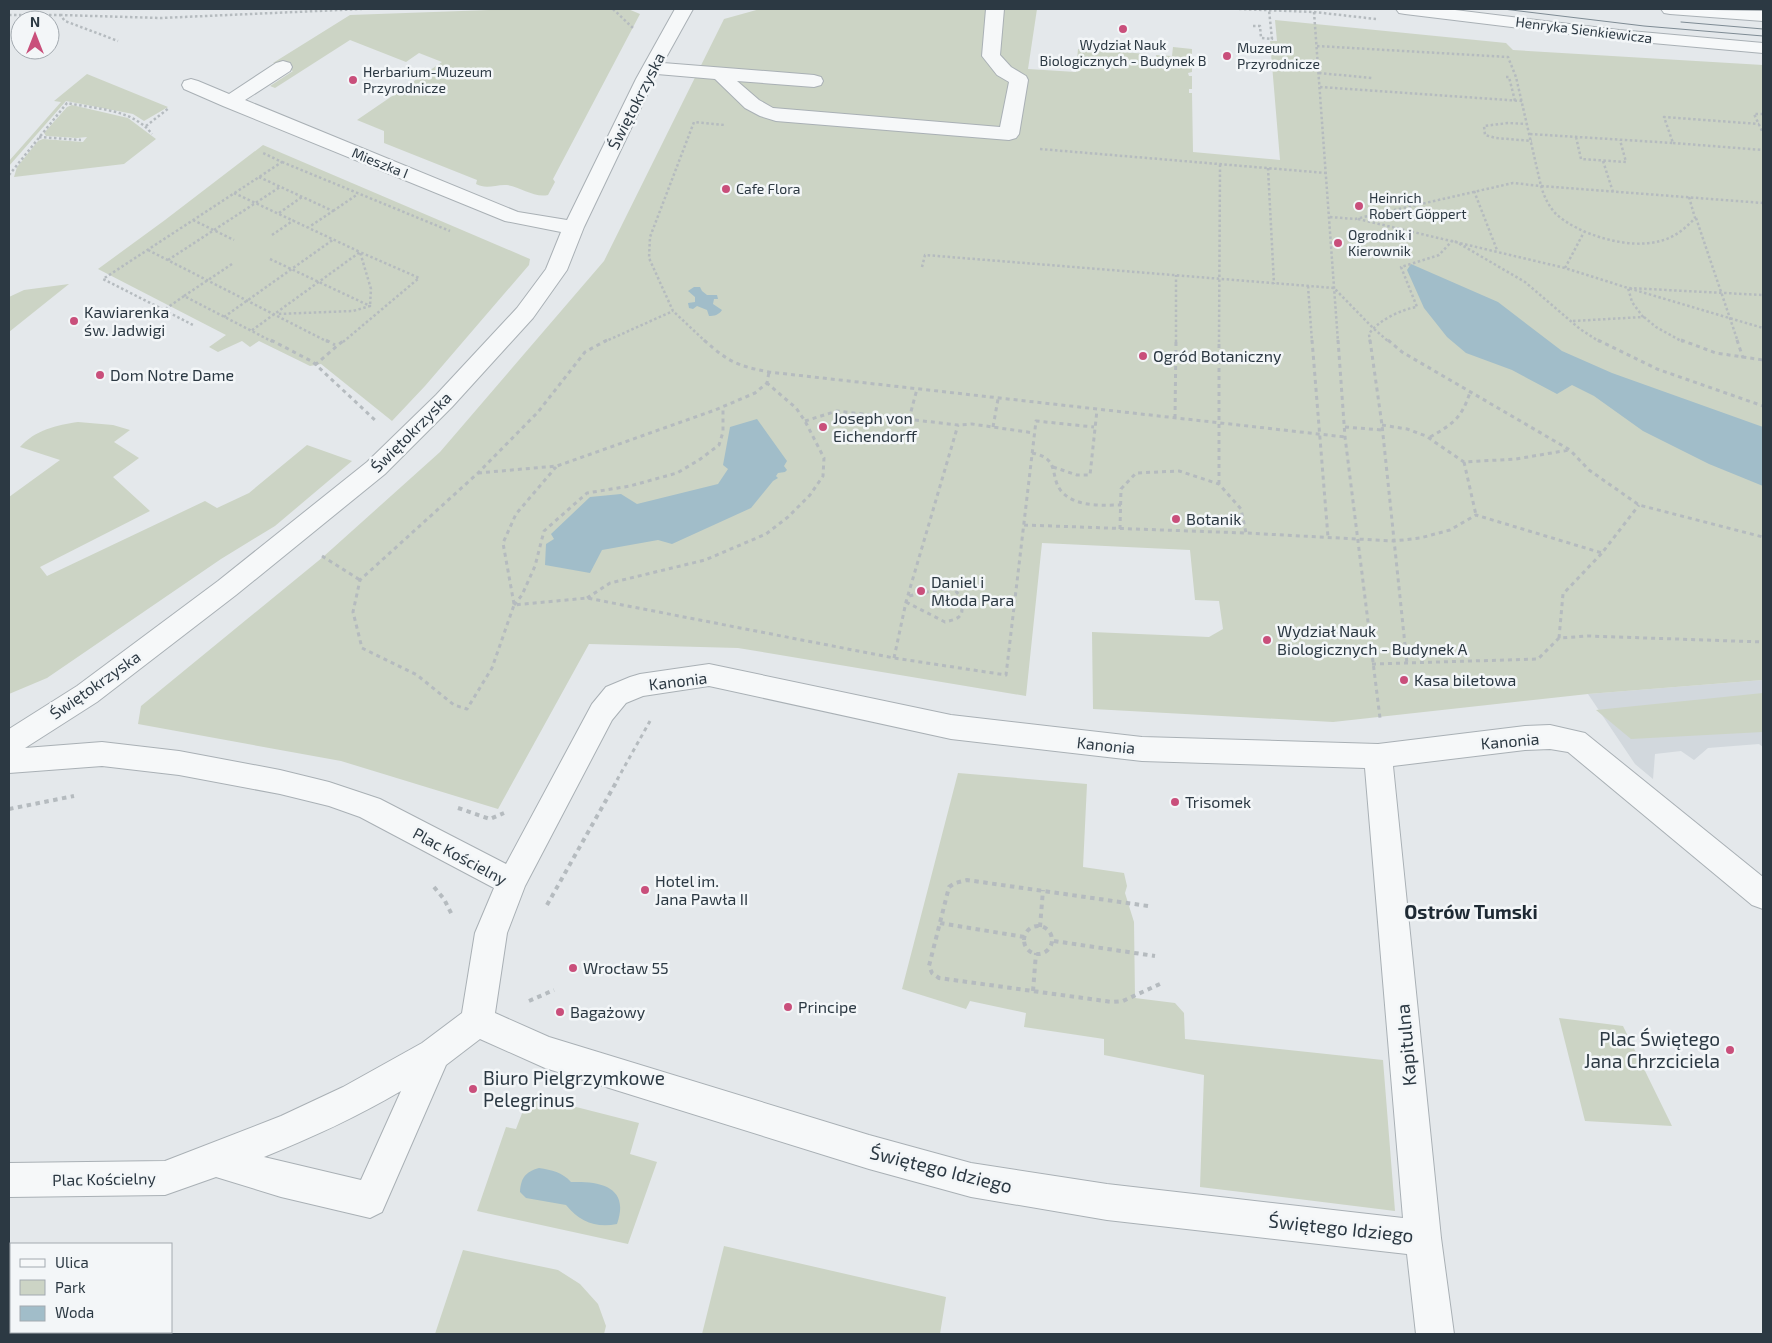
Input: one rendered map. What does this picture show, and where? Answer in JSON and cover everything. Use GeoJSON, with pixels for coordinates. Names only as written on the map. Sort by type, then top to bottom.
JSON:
{"type":"FeatureCollection","features":[{"type":"Feature","properties":{"kind":"street","name":"Świętokrzyska"},"geometry":{"type":"LineString","coordinates":[[9,743],[102,682],[227,588],[376,468],[444,401],[525,312],[556,270],[574,227],[652,68],[684,9]]}},
{"type":"Feature","properties":{"kind":"street"},"geometry":{"type":"LineString","coordinates":[[721,74],[758,110],[776,115],[1009,134],[1019,80],[1004,71],[991,56],[995,9]]}},
{"type":"Feature","properties":{"kind":"street","name":"Henryka Sienkiewicza"},"geometry":{"type":"LineString","coordinates":[[1405,9],[1619,35],[1763,48]]}},
{"type":"Feature","properties":{"kind":"street"},"geometry":{"type":"LineString","coordinates":[[1670,9],[1763,16]]}},
{"type":"Feature","properties":{"kind":"street"},"geometry":{"type":"LineString","coordinates":[[230,102],[283,67]]}},
{"type":"Feature","properties":{"kind":"street"},"geometry":{"type":"LineString","coordinates":[[652,68],[814,81]]}},
{"type":"Feature","properties":{"kind":"street","name":"Mieszka I"},"geometry":{"type":"LineString","coordinates":[[191,85],[512,217],[545,224],[574,227]]}},
{"type":"Feature","properties":{"kind":"street","name":"Kanonia"},"geometry":{"type":"LineString","coordinates":[[512,882],[602,712],[616,695],[640,686],[709,675],[951,727],[1142,749],[1378,756],[1525,738],[1550,737],[1575,741],[1763,895]]}},
{"type":"Feature","properties":{"kind":"street","name":"Plac Kościelny"},"geometry":{"type":"LineString","coordinates":[[9,761],[102,754],[179,763],[280,782],[329,794],[370,808],[512,882],[491,933],[477,1021],[434,1054],[355,1099],[292,1129],[216,1160],[165,1178],[9,1180]]}},
{"type":"Feature","properties":{"kind":"street","name":"Kapitulna"},"geometry":{"type":"LineString","coordinates":[[1378,756],[1423,1238],[1436,1334]]}},
{"type":"Feature","properties":{"kind":"street","name":"Świętego Idziego"},"geometry":{"type":"LineString","coordinates":[[477,1021],[545,1052],[869,1152],[971,1180],[1107,1202],[1423,1238]]}},
{"type":"Feature","properties":{"kind":"street"},"geometry":{"type":"LineString","coordinates":[[216,1160],[281,1180],[370,1200],[434,1054]]}},
{"type":"Feature","properties":{"kind":"path"},"geometry":{"type":"LineString","coordinates":[[60,15],[161,18],[362,9]]}},
{"type":"Feature","properties":{"kind":"path"},"geometry":{"type":"LineString","coordinates":[[613,9],[634,29]]}},
{"type":"Feature","properties":{"kind":"path"},"geometry":{"type":"LineString","coordinates":[[1239,9],[1314,12],[1345,437],[1356,540],[1379,716]]}},
{"type":"Feature","properties":{"kind":"path"},"geometry":{"type":"LineString","coordinates":[[1253,26],[1260,26],[1261,38],[1272,39],[1269,10]]}},
{"type":"Feature","properties":{"kind":"path"},"geometry":{"type":"LineString","coordinates":[[60,15],[65,21],[118,41]]}},
{"type":"Feature","properties":{"kind":"path"},"geometry":{"type":"LineString","coordinates":[[1317,46],[1508,57],[1516,77],[1528,124],[1542,193],[1552,209],[1584,232],[1619,242],[1653,243],[1672,236],[1688,226],[1695,218]]}},
{"type":"Feature","properties":{"kind":"path"},"geometry":{"type":"LineString","coordinates":[[1319,73],[1372,78]]}},
{"type":"Feature","properties":{"kind":"path"},"geometry":{"type":"LineString","coordinates":[[1515,100],[1507,77],[1516,77]]}},
{"type":"Feature","properties":{"kind":"path"},"geometry":{"type":"LineString","coordinates":[[1320,87],[1522,101]]}},
{"type":"Feature","properties":{"kind":"path"},"geometry":{"type":"LineString","coordinates":[[9,175],[39,136],[68,103],[132,116],[146,126],[152,134]]}},
{"type":"Feature","properties":{"kind":"path"},"geometry":{"type":"LineString","coordinates":[[146,126],[172,106]]}},
{"type":"Feature","properties":{"kind":"path"},"geometry":{"type":"LineString","coordinates":[[1763,114],[1754,114],[1763,134]]}},
{"type":"Feature","properties":{"kind":"path"},"geometry":{"type":"LineString","coordinates":[[776,115],[765,128],[694,122],[650,238],[649,258],[673,311],[722,357],[742,367],[769,372],[1345,437]]}},
{"type":"Feature","properties":{"kind":"path"},"geometry":{"type":"LineString","coordinates":[[1673,143],[1664,117],[1759,124]]}},
{"type":"Feature","properties":{"kind":"path"},"geometry":{"type":"LineString","coordinates":[[1528,124],[1496,124],[1484,126],[1484,130],[1485,135],[1496,138],[1532,141]]}},
{"type":"Feature","properties":{"kind":"path"},"geometry":{"type":"LineString","coordinates":[[1009,134],[1025,148],[1326,173]]}},
{"type":"Feature","properties":{"kind":"path"},"geometry":{"type":"LineString","coordinates":[[1530,134],[1763,150]]}},
{"type":"Feature","properties":{"kind":"path"},"geometry":{"type":"LineString","coordinates":[[39,136],[81,140]]}},
{"type":"Feature","properties":{"kind":"path"},"geometry":{"type":"LineString","coordinates":[[1576,137],[1581,159],[1626,162],[1620,140]]}},
{"type":"Feature","properties":{"kind":"path"},"geometry":{"type":"LineString","coordinates":[[267,146],[263,152],[282,162],[450,231]]}},
{"type":"Feature","properties":{"kind":"path"},"geometry":{"type":"LineString","coordinates":[[1603,161],[1613,192]]}},
{"type":"Feature","properties":{"kind":"path"},"geometry":{"type":"LineString","coordinates":[[193,325],[103,279],[282,162]]}},
{"type":"Feature","properties":{"kind":"path"},"geometry":{"type":"LineString","coordinates":[[1218,484],[1220,423],[1220,164]]}},
{"type":"Feature","properties":{"kind":"path"},"geometry":{"type":"LineString","coordinates":[[1268,168],[1274,284]]}},
{"type":"Feature","properties":{"kind":"path"},"geometry":{"type":"LineString","coordinates":[[258,177],[333,211]]}},
{"type":"Feature","properties":{"kind":"path"},"geometry":{"type":"LineString","coordinates":[[1355,219],[1513,183],[1763,203]]}},
{"type":"Feature","properties":{"kind":"path"},"geometry":{"type":"LineString","coordinates":[[168,260],[280,187]]}},
{"type":"Feature","properties":{"kind":"path"},"geometry":{"type":"LineString","coordinates":[[1474,191],[1497,251]]}},
{"type":"Feature","properties":{"kind":"path"},"geometry":{"type":"LineString","coordinates":[[234,193],[419,278],[315,365]]}},
{"type":"Feature","properties":{"kind":"path"},"geometry":{"type":"LineString","coordinates":[[309,227],[358,194]]}},
{"type":"Feature","properties":{"kind":"path"},"geometry":{"type":"LineString","coordinates":[[279,213],[303,197]]}},
{"type":"Feature","properties":{"kind":"path"},"geometry":{"type":"LineString","coordinates":[[1689,197],[1744,358]]}},
{"type":"Feature","properties":{"kind":"path"},"geometry":{"type":"LineString","coordinates":[[1330,217],[1355,219],[1453,240],[1565,268],[1763,328]]}},
{"type":"Feature","properties":{"kind":"path"},"geometry":{"type":"LineString","coordinates":[[192,220],[234,240]]}},
{"type":"Feature","properties":{"kind":"path"},"geometry":{"type":"LineString","coordinates":[[272,235],[294,220]]}},
{"type":"Feature","properties":{"kind":"path"},"geometry":{"type":"LineString","coordinates":[[1565,268],[1584,232]]}},
{"type":"Feature","properties":{"kind":"path"},"geometry":{"type":"LineString","coordinates":[[224,317],[335,239]]}},
{"type":"Feature","properties":{"kind":"path"},"geometry":{"type":"LineString","coordinates":[[1453,240],[1477,256],[1534,288],[1594,339],[1647,366],[1763,406]]}},
{"type":"Feature","properties":{"kind":"path"},"geometry":{"type":"LineString","coordinates":[[1407,664],[1382,425],[1369,334],[1373,328],[1408,308],[1417,307],[1402,267],[1408,262],[1415,262],[1439,255],[1453,240]]}},
{"type":"Feature","properties":{"kind":"path"},"geometry":{"type":"LineString","coordinates":[[147,250],[335,345]]}},
{"type":"Feature","properties":{"kind":"path"},"geometry":{"type":"LineString","coordinates":[[251,331],[360,252]]}},
{"type":"Feature","properties":{"kind":"path"},"geometry":{"type":"LineString","coordinates":[[360,252],[371,289],[370,306]]}},
{"type":"Feature","properties":{"kind":"path"},"geometry":{"type":"LineString","coordinates":[[922,267],[925,255],[1334,288],[1373,328],[1402,352],[1570,450],[1589,470],[1639,505],[1763,537]]}},
{"type":"Feature","properties":{"kind":"path"},"geometry":{"type":"LineString","coordinates":[[270,259],[370,306]]}},
{"type":"Feature","properties":{"kind":"path"},"geometry":{"type":"LineString","coordinates":[[164,310],[232,264]]}},
{"type":"Feature","properties":{"kind":"path"},"geometry":{"type":"LineString","coordinates":[[1174,418],[1176,275]]}},
{"type":"Feature","properties":{"kind":"path"},"geometry":{"type":"LineString","coordinates":[[1308,286],[1318,434],[1328,537]]}},
{"type":"Feature","properties":{"kind":"path"},"geometry":{"type":"LineString","coordinates":[[1628,288],[1763,295]]}},
{"type":"Feature","properties":{"kind":"path"},"geometry":{"type":"LineString","coordinates":[[1628,288],[1632,302],[1644,317],[1657,328],[1705,350],[1763,360]]}},
{"type":"Feature","properties":{"kind":"path"},"geometry":{"type":"LineString","coordinates":[[184,296],[315,365],[377,422]]}},
{"type":"Feature","properties":{"kind":"path"},"geometry":{"type":"LineString","coordinates":[[274,314],[353,311],[370,306]]}},
{"type":"Feature","properties":{"kind":"path"},"geometry":{"type":"LineString","coordinates":[[673,311],[592,347],[585,352],[538,412],[478,474],[360,580],[353,612],[362,648],[417,675],[454,704],[467,709],[492,668],[514,605],[522,595],[535,566],[544,531],[587,492],[630,486],[677,473],[700,460],[719,445],[723,432],[723,407]]}},
{"type":"Feature","properties":{"kind":"path"},"geometry":{"type":"LineString","coordinates":[[1572,322],[1644,317]]}},
{"type":"Feature","properties":{"kind":"path"},"geometry":{"type":"LineString","coordinates":[[478,474],[557,466],[723,407],[755,393],[767,383],[769,372]]}},
{"type":"Feature","properties":{"kind":"path"},"geometry":{"type":"LineString","coordinates":[[587,598],[610,583],[705,560],[766,534],[788,517],[810,495],[823,476],[824,458],[805,421],[796,408],[767,383]]}},
{"type":"Feature","properties":{"kind":"path"},"geometry":{"type":"LineString","coordinates":[[909,419],[917,389]]}},
{"type":"Feature","properties":{"kind":"path"},"geometry":{"type":"LineString","coordinates":[[1430,437],[1456,422],[1464,411],[1470,392]]}},
{"type":"Feature","properties":{"kind":"path"},"geometry":{"type":"LineString","coordinates":[[993,428],[998,399]]}},
{"type":"Feature","properties":{"kind":"path"},"geometry":{"type":"LineString","coordinates":[[1053,467],[1082,477],[1090,476],[1096,410]]}},
{"type":"Feature","properties":{"kind":"path"},"geometry":{"type":"LineString","coordinates":[[805,421],[837,411],[958,425],[972,424],[1034,433]]}},
{"type":"Feature","properties":{"kind":"path"},"geometry":{"type":"LineString","coordinates":[[514,605],[587,598],[894,658],[1006,675],[1036,421],[1094,427]]}},
{"type":"Feature","properties":{"kind":"path"},"geometry":{"type":"LineString","coordinates":[[894,658],[906,602],[958,425]]}},
{"type":"Feature","properties":{"kind":"path"},"geometry":{"type":"LineString","coordinates":[[1382,425],[1402,427],[1430,437],[1464,462],[1516,459],[1570,450]]}},
{"type":"Feature","properties":{"kind":"path"},"geometry":{"type":"LineString","coordinates":[[1345,427],[1382,430]]}},
{"type":"Feature","properties":{"kind":"path"},"geometry":{"type":"LineString","coordinates":[[1032,453],[1052,461],[1057,485],[1070,499],[1087,503],[1121,505]]}},
{"type":"Feature","properties":{"kind":"path"},"geometry":{"type":"LineString","coordinates":[[1464,462],[1476,515]]}},
{"type":"Feature","properties":{"kind":"path"},"geometry":{"type":"LineString","coordinates":[[514,605],[503,543],[516,514],[557,466]]}},
{"type":"Feature","properties":{"kind":"path"},"geometry":{"type":"LineString","coordinates":[[1120,529],[1121,489],[1136,473],[1179,471],[1218,484],[1241,510],[1246,533]]}},
{"type":"Feature","properties":{"kind":"path"},"geometry":{"type":"LineString","coordinates":[[1372,664],[1538,659],[1559,638],[1563,594],[1602,553],[1639,505]]}},
{"type":"Feature","properties":{"kind":"path"},"geometry":{"type":"LineString","coordinates":[[1024,525],[1246,533],[1394,541],[1420,538],[1450,530],[1476,515],[1602,553]]}},
{"type":"Feature","properties":{"kind":"path"},"geometry":{"type":"LineString","coordinates":[[314,551],[360,580]]}},
{"type":"Feature","properties":{"kind":"path"},"geometry":{"type":"LineString","coordinates":[[906,602],[939,620],[950,622],[958,618],[962,613],[962,610],[954,604],[959,595],[954,589],[941,589],[909,596]]}},
{"type":"Feature","properties":{"kind":"path"},"geometry":{"type":"LineString","coordinates":[[1559,638],[1588,636],[1763,642]]}},
{"type":"Feature","properties":{"kind":"path"},"geometry":{"type":"LineString","coordinates":[[546,908],[652,716]]}},
{"type":"Feature","properties":{"kind":"path"},"geometry":{"type":"LineString","coordinates":[[1148,906],[966,880],[955,883],[949,887],[929,966],[932,972],[939,978],[1112,1002],[1123,1001],[1162,983]]}},
{"type":"Feature","properties":{"kind":"path"},"geometry":{"type":"LineString","coordinates":[[429,881],[444,899],[458,925]]}},
{"type":"Feature","properties":{"kind":"path"},"geometry":{"type":"LineString","coordinates":[[1040,927],[1043,890]]}},
{"type":"Feature","properties":{"kind":"path"},"geometry":{"type":"LineString","coordinates":[[940,923],[1024,937]]}},
{"type":"Feature","properties":{"kind":"path"},"geometry":{"type":"LineString","coordinates":[[1030,927],[1040,927],[1046,928],[1051,932],[1054,941],[1049,950],[1044,953],[1036,953],[1027,948],[1024,937],[1030,927]]}},
{"type":"Feature","properties":{"kind":"path"},"geometry":{"type":"LineString","coordinates":[[1054,941],[1155,956]]}},
{"type":"Feature","properties":{"kind":"path"},"geometry":{"type":"LineString","coordinates":[[1033,991],[1036,953]]}},
{"type":"Feature","properties":{"kind":"path"},"geometry":{"type":"LineString","coordinates":[[523,1003],[554,990]]}},
{"type":"Feature","properties":{"kind":"shaded area"},"geometry":{"type":"Polygon","coordinates":[[[1763,680],[1763,747],[1759,744],[1708,748],[1694,760],[1681,751],[1655,754],[1653,779],[1635,764],[1588,694],[1763,680]]]}},
{"type":"Feature","properties":{"kind":"green space"},"geometry":{"type":"Polygon","coordinates":[[[519,9],[628,9],[640,14],[553,179],[555,182],[548,195],[533,194],[507,185],[480,186],[476,184],[477,180],[384,143],[384,131],[357,120],[442,62],[419,53],[406,62],[350,40],[275,88],[270,86],[293,71],[273,63],[350,15],[519,9]]]}},
{"type":"Feature","properties":{"kind":"green space","name":"Ogród Botaniczny"},"geometry":{"type":"Polygon","coordinates":[[[760,9],[1037,9],[1028,69],[1076,72],[1078,49],[1148,54],[1149,57],[1156,58],[1156,55],[1172,56],[1173,47],[1192,49],[1192,56],[1188,55],[1188,59],[1192,60],[1192,72],[1188,73],[1189,76],[1192,76],[1192,89],[1189,89],[1189,93],[1192,93],[1193,152],[1280,160],[1270,41],[1277,41],[1275,20],[1506,43],[1513,50],[1763,65],[1763,680],[1588,694],[1333,722],[1093,709],[1092,632],[1209,637],[1223,629],[1219,601],[1195,600],[1190,550],[1042,543],[1026,696],[738,648],[589,644],[498,809],[341,761],[138,724],[141,706],[323,557],[440,452],[604,261],[724,19],[760,9]]]}},
{"type":"Feature","properties":{"kind":"green space"},"geometry":{"type":"Polygon","coordinates":[[[87,74],[168,107],[144,121],[133,114],[66,101],[9,166],[9,161],[61,102],[54,101],[87,74]]]}},
{"type":"Feature","properties":{"kind":"green space"},"geometry":{"type":"Polygon","coordinates":[[[72,105],[128,118],[156,139],[124,164],[14,177],[17,167],[38,141],[43,139],[83,142],[87,137],[46,136],[44,133],[67,107],[72,105]]]}},
{"type":"Feature","properties":{"kind":"green space"},"geometry":{"type":"Polygon","coordinates":[[[263,145],[530,259],[529,265],[425,386],[392,421],[321,364],[310,366],[259,341],[250,347],[242,341],[218,352],[209,347],[226,335],[98,269],[263,145]]]}},
{"type":"Feature","properties":{"kind":"green space"},"geometry":{"type":"Polygon","coordinates":[[[69,284],[9,332],[9,297],[24,290],[69,284]]]}},
{"type":"Feature","properties":{"kind":"green space"},"geometry":{"type":"Polygon","coordinates":[[[78,422],[113,425],[130,430],[114,442],[139,458],[113,477],[150,511],[40,567],[47,576],[205,501],[217,508],[249,493],[307,445],[352,461],[275,526],[221,559],[47,678],[9,694],[9,497],[60,460],[20,447],[39,432],[78,422]]]}},
{"type":"Feature","properties":{"kind":"green space"},"geometry":{"type":"Polygon","coordinates":[[[1763,693],[1763,732],[1631,739],[1596,710],[1763,693]]]}},
{"type":"Feature","properties":{"kind":"green space"},"geometry":{"type":"Polygon","coordinates":[[[958,773],[1087,784],[1083,867],[1124,873],[1127,886],[1125,893],[1134,922],[1135,998],[1175,1003],[1184,1013],[1185,1039],[1383,1060],[1395,1211],[1200,1187],[1204,1075],[1104,1055],[1104,1039],[1024,1027],[1026,1013],[970,1001],[966,1009],[902,989],[958,773]]]}},
{"type":"Feature","properties":{"kind":"green space"},"geometry":{"type":"Polygon","coordinates":[[[1559,1018],[1623,1026],[1672,1126],[1585,1121],[1559,1018]]]}},
{"type":"Feature","properties":{"kind":"green space"},"geometry":{"type":"Polygon","coordinates":[[[529,1095],[639,1123],[630,1154],[657,1162],[628,1244],[477,1211],[506,1127],[516,1129],[529,1095]]]}},
{"type":"Feature","properties":{"kind":"green space"},"geometry":{"type":"Polygon","coordinates":[[[724,1246],[946,1297],[940,1334],[702,1334],[724,1246]]]}},
{"type":"Feature","properties":{"kind":"green space"},"geometry":{"type":"Polygon","coordinates":[[[463,1250],[558,1270],[580,1284],[598,1304],[606,1326],[604,1334],[435,1334],[463,1250]]]}},
{"type":"Feature","properties":{"kind":"water"},"geometry":{"type":"Polygon","coordinates":[[[1411,264],[1498,302],[1562,351],[1612,373],[1763,427],[1763,486],[1709,464],[1643,431],[1594,396],[1572,385],[1557,394],[1512,370],[1466,353],[1447,337],[1424,308],[1407,270],[1411,264]]]}},
{"type":"Feature","properties":{"kind":"water"},"geometry":{"type":"Polygon","coordinates":[[[694,287],[700,287],[707,295],[717,295],[718,299],[714,299],[713,304],[722,310],[721,312],[709,316],[707,310],[697,306],[693,309],[689,308],[688,303],[695,302],[695,297],[688,291],[694,287]]]}},
{"type":"Feature","properties":{"kind":"water"},"geometry":{"type":"Polygon","coordinates":[[[757,419],[787,461],[784,466],[787,470],[778,473],[776,476],[778,478],[773,481],[751,508],[672,544],[658,540],[602,550],[590,573],[545,565],[546,544],[554,539],[551,534],[590,497],[621,494],[637,504],[718,484],[728,469],[723,465],[730,427],[757,419]]]}},
{"type":"Feature","properties":{"kind":"water"},"geometry":{"type":"Polygon","coordinates":[[[539,1168],[556,1172],[571,1182],[593,1183],[610,1189],[616,1194],[620,1202],[617,1224],[595,1224],[583,1220],[566,1205],[526,1198],[520,1192],[521,1183],[530,1171],[539,1168]]]}},
{"type":"Feature","properties":{"kind":"tram line"},"geometry":{"type":"LineString","coordinates":[[1503,9],[1644,26],[1763,36]]}},
{"type":"Feature","properties":{"kind":"tram line"},"geometry":{"type":"LineString","coordinates":[[1681,22],[1763,29]]}},
{"type":"Feature","properties":{"kind":"place","name":"Wydział Nauk Biologicznych - Budynek B"},"geometry":{"type":"Point","coordinates":[1123,29]}},
{"type":"Feature","properties":{"kind":"place","name":"Muzeum Przyrodnicze"},"geometry":{"type":"Point","coordinates":[1227,56]}},
{"type":"Feature","properties":{"kind":"place","name":"Herbarium-Muzeum Przyrodnicze"},"geometry":{"type":"Point","coordinates":[353,80]}},
{"type":"Feature","properties":{"kind":"place","name":"Cafe Flora"},"geometry":{"type":"Point","coordinates":[726,189]}},
{"type":"Feature","properties":{"kind":"place","name":"Heinrich Robert Göppert"},"geometry":{"type":"Point","coordinates":[1359,206]}},
{"type":"Feature","properties":{"kind":"place","name":"Ogrodnik i Kierownik"},"geometry":{"type":"Point","coordinates":[1338,243]}},
{"type":"Feature","properties":{"kind":"place","name":"Kawiarenka św. Jadwigi"},"geometry":{"type":"Point","coordinates":[74,321]}},
{"type":"Feature","properties":{"kind":"place","name":"Ogród Botaniczny"},"geometry":{"type":"Point","coordinates":[1143,356]}},
{"type":"Feature","properties":{"kind":"place","name":"Dom Notre Dame"},"geometry":{"type":"Point","coordinates":[100,375]}},
{"type":"Feature","properties":{"kind":"place","name":"Joseph von Eichendorff"},"geometry":{"type":"Point","coordinates":[823,427]}},
{"type":"Feature","properties":{"kind":"place","name":"Botanik"},"geometry":{"type":"Point","coordinates":[1176,519]}},
{"type":"Feature","properties":{"kind":"place","name":"Daniel i Młoda Para"},"geometry":{"type":"Point","coordinates":[921,591]}},
{"type":"Feature","properties":{"kind":"place","name":"Wydział Nauk Biologicznych - Budynek A"},"geometry":{"type":"Point","coordinates":[1267,640]}},
{"type":"Feature","properties":{"kind":"place","name":"Kasa biletowa"},"geometry":{"type":"Point","coordinates":[1404,680]}},
{"type":"Feature","properties":{"kind":"place","name":"Trisomek"},"geometry":{"type":"Point","coordinates":[1175,802]}},
{"type":"Feature","properties":{"kind":"place","name":"Hotel im. Jana Pawła II"},"geometry":{"type":"Point","coordinates":[645,890]}},
{"type":"Feature","properties":{"kind":"place","name":"Wrocław 55"},"geometry":{"type":"Point","coordinates":[573,968]}},
{"type":"Feature","properties":{"kind":"place","name":"Principe"},"geometry":{"type":"Point","coordinates":[788,1007]}},
{"type":"Feature","properties":{"kind":"place","name":"Bagażowy"},"geometry":{"type":"Point","coordinates":[560,1012]}},
{"type":"Feature","properties":{"kind":"place","name":"Plac Świętego Jana Chrzciciela"},"geometry":{"type":"Point","coordinates":[1730,1050]}},
{"type":"Feature","properties":{"kind":"place","name":"Biuro Pielgrzymkowe Pelegrinus"},"geometry":{"type":"Point","coordinates":[473,1089]}},
{"type":"Feature","properties":{"kind":"district","name":"Ostrów Tumski"},"geometry":{"type":"Point","coordinates":[1471,912]}}]}
